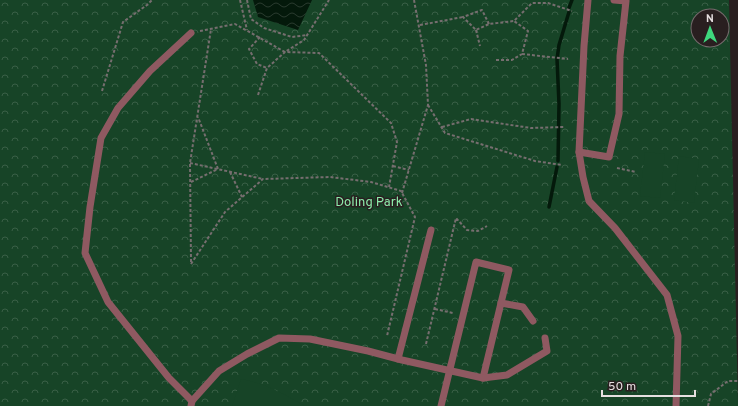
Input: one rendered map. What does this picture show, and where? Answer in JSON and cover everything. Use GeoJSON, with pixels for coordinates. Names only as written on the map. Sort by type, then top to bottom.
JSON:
{"type":"FeatureCollection","features":[{"type":"Feature","properties":{"kind":"lane"},"geometry":{"type":"LineString","coordinates":[[588,0],[584,46],[579,152],[589,201],[615,228],[667,295],[678,336],[676,406]]}},
{"type":"Feature","properties":{"kind":"lane"},"geometry":{"type":"LineString","coordinates":[[579,152],[609,157],[619,114],[620,56],[626,1],[614,0]]}},
{"type":"Feature","properties":{"kind":"lane"},"geometry":{"type":"LineString","coordinates":[[191,33],[150,71],[118,108],[101,138],[90,207],[85,253],[108,302],[169,378],[192,403],[219,372],[247,354],[279,338],[310,339],[483,378],[507,375],[547,351],[545,338]]}},
{"type":"Feature","properties":{"kind":"lane"},"geometry":{"type":"LineString","coordinates":[[398,359],[431,230]]}},
{"type":"Feature","properties":{"kind":"lane"},"geometry":{"type":"LineString","coordinates":[[441,406],[476,262],[509,270],[483,378]]}},
{"type":"Feature","properties":{"kind":"lane"},"geometry":{"type":"LineString","coordinates":[[501,303],[523,306],[533,321]]}},
{"type":"Feature","properties":{"kind":"path"},"geometry":{"type":"LineString","coordinates":[[102,91],[123,22],[152,0]]}},
{"type":"Feature","properties":{"kind":"path"},"geometry":{"type":"LineString","coordinates":[[240,0],[247,30]]}},
{"type":"Feature","properties":{"kind":"path"},"geometry":{"type":"LineString","coordinates":[[247,0],[251,19],[264,28],[292,37],[307,35]]}},
{"type":"Feature","properties":{"kind":"path"},"geometry":{"type":"LineString","coordinates":[[258,95],[267,68],[284,52],[304,40],[329,0]]}},
{"type":"Feature","properties":{"kind":"path"},"geometry":{"type":"LineString","coordinates":[[402,193],[428,105],[426,65],[414,0]]}},
{"type":"Feature","properties":{"kind":"path"},"geometry":{"type":"LineString","coordinates":[[476,30],[489,24],[514,21],[532,3],[548,1],[572,11]]}},
{"type":"Feature","properties":{"kind":"path"},"geometry":{"type":"LineString","coordinates":[[419,26],[464,17],[482,10],[489,24]]}},
{"type":"Feature","properties":{"kind":"path"},"geometry":{"type":"LineString","coordinates":[[464,17],[476,30],[480,46]]}},
{"type":"Feature","properties":{"kind":"path"},"geometry":{"type":"LineString","coordinates":[[514,21],[528,31],[522,54]]}},
{"type":"Feature","properties":{"kind":"path"},"geometry":{"type":"LineString","coordinates":[[191,33],[235,24],[284,52],[319,53],[392,123],[397,142],[389,187]]}},
{"type":"Feature","properties":{"kind":"path"},"geometry":{"type":"LineString","coordinates":[[211,29],[190,163],[191,264],[225,212],[263,179]]}},
{"type":"Feature","properties":{"kind":"path"},"geometry":{"type":"LineString","coordinates":[[260,37],[249,49],[257,64],[267,68]]}},
{"type":"Feature","properties":{"kind":"path"},"geometry":{"type":"LineString","coordinates":[[496,60],[512,60],[522,54],[568,59]]}},
{"type":"Feature","properties":{"kind":"path"},"geometry":{"type":"LineString","coordinates":[[428,105],[446,133],[534,161],[562,164]]}},
{"type":"Feature","properties":{"kind":"path"},"geometry":{"type":"LineString","coordinates":[[198,116],[218,169]]}},
{"type":"Feature","properties":{"kind":"path"},"geometry":{"type":"LineString","coordinates":[[442,127],[471,119],[531,128],[564,127]]}},
{"type":"Feature","properties":{"kind":"path"},"geometry":{"type":"LineString","coordinates":[[190,163],[263,179],[330,178],[371,182],[401,191],[416,217],[387,336]]}},
{"type":"Feature","properties":{"kind":"path"},"geometry":{"type":"LineString","coordinates":[[393,166],[409,170]]}},
{"type":"Feature","properties":{"kind":"path"},"geometry":{"type":"LineString","coordinates":[[617,168],[636,172]]}},
{"type":"Feature","properties":{"kind":"path"},"geometry":{"type":"LineString","coordinates":[[191,182],[218,169]]}},
{"type":"Feature","properties":{"kind":"path"},"geometry":{"type":"LineString","coordinates":[[230,172],[242,197]]}},
{"type":"Feature","properties":{"kind":"path"},"geometry":{"type":"LineString","coordinates":[[426,344],[456,218],[466,230],[478,231],[488,226]]}},
{"type":"Feature","properties":{"kind":"path"},"geometry":{"type":"LineString","coordinates":[[435,309],[456,314]]}},
{"type":"Feature","properties":{"kind":"path"},"geometry":{"type":"LineString","coordinates":[[708,406],[710,394],[728,381],[738,381]]}},
{"type":"Feature","properties":{"kind":"green space","name":"Doling Park"},"geometry":{"type":"Polygon","coordinates":[[[0,0],[729,0],[729,8],[690,8],[690,48],[730,48],[730,45],[738,406],[0,406],[0,0]]]}},
{"type":"Feature","properties":{"kind":"green space"},"geometry":{"type":"Polygon","coordinates":[[[645,152],[665,154],[660,198],[640,196],[645,152]]]}},
{"type":"Feature","properties":{"kind":"green space"},"geometry":{"type":"Polygon","coordinates":[[[679,156],[699,159],[694,203],[674,200],[679,156]]]}},
{"type":"Feature","properties":{"kind":"green space"},"geometry":{"type":"Polygon","coordinates":[[[241,379],[266,386],[305,406],[232,406],[241,379]]]}},
{"type":"Feature","properties":{"kind":"water"},"geometry":{"type":"Polygon","coordinates":[[[253,0],[312,0],[298,30],[258,17],[253,0]]]}},
{"type":"Feature","properties":{"kind":"waterway"},"geometry":{"type":"LineString","coordinates":[[569,8],[572,0]]}},
{"type":"Feature","properties":{"kind":"waterway"},"geometry":{"type":"LineString","coordinates":[[558,161],[559,104],[557,59],[559,45],[569,12]]}},
{"type":"Feature","properties":{"kind":"waterway"},"geometry":{"type":"LineString","coordinates":[[549,207],[557,167]]}}]}
